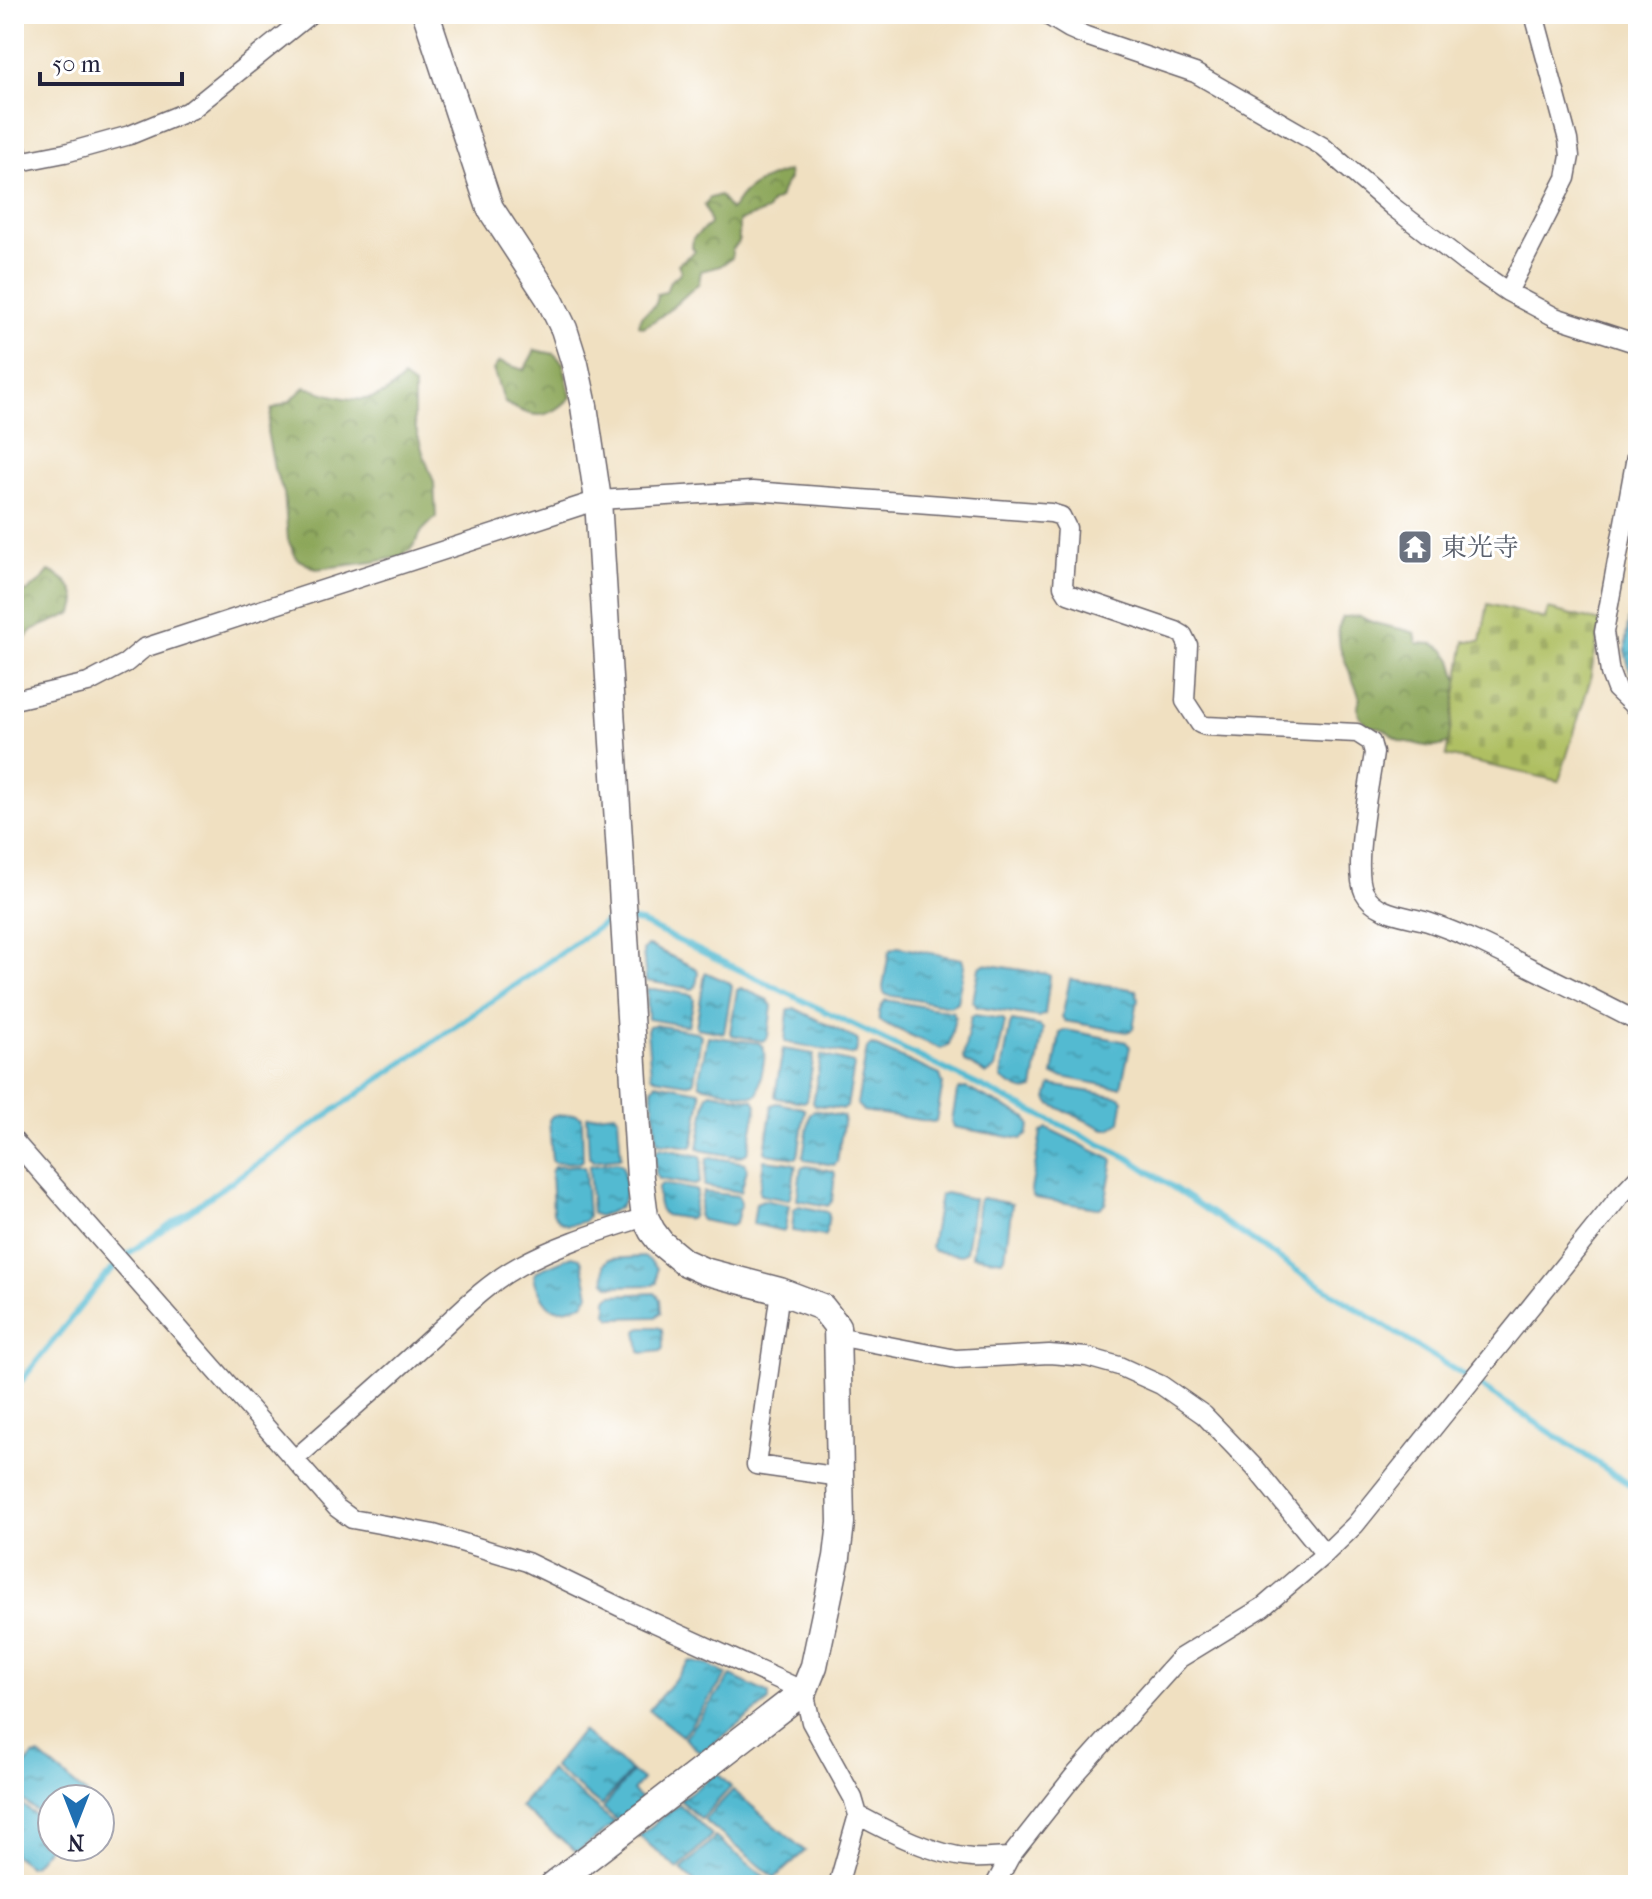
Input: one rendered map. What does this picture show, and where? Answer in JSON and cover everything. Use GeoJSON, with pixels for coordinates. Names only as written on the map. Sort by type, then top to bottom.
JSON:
{"type":"FeatureCollection","features":[{"type":"Feature","properties":{"kind":"street"},"geometry":{"type":"LineString","coordinates":[[14,135],[17,162],[65,153],[130,135],[191,110],[310,14]]}},
{"type":"Feature","properties":{"kind":"street"},"geometry":{"type":"LineString","coordinates":[[426,14],[490,208],[549,298],[564,329],[584,406],[598,500],[640,1178],[645,1217],[661,1243],[684,1262],[822,1307],[837,1326],[841,1523],[814,1666],[804,1691],[553,1885]]}},
{"type":"Feature","properties":{"kind":"street"},"geometry":{"type":"LineString","coordinates":[[1045,14],[1086,36],[1195,73],[1322,146],[1393,207],[1508,292],[1555,317],[1638,344]]}},
{"type":"Feature","properties":{"kind":"street"},"geometry":{"type":"LineString","coordinates":[[1508,292],[1566,178],[1570,156],[1534,14]]}},
{"type":"Feature","properties":{"kind":"street"},"geometry":{"type":"LineString","coordinates":[[1638,446],[1604,632],[1610,673],[1616,689],[1638,710]]}},
{"type":"Feature","properties":{"kind":"street"},"geometry":{"type":"LineString","coordinates":[[14,700],[88,683],[126,663],[144,648],[598,500],[752,491],[1051,513],[1061,516],[1067,528],[1064,591],[1072,597],[1183,635],[1188,645],[1185,701],[1200,724],[1357,733],[1371,742],[1374,753],[1360,877],[1364,891],[1372,902],[1383,911],[1462,933],[1638,1022]]}},
{"type":"Feature","properties":{"kind":"street"},"geometry":{"type":"LineString","coordinates":[[14,1141],[337,1508],[352,1519],[434,1534],[527,1562],[804,1691]]}},
{"type":"Feature","properties":{"kind":"street"},"geometry":{"type":"LineString","coordinates":[[995,1885],[1010,1857],[1073,1777],[1180,1658],[1263,1607],[1355,1525],[1638,1177]]}},
{"type":"Feature","properties":{"kind":"street"},"geometry":{"type":"LineString","coordinates":[[295,1459],[487,1286],[546,1253],[592,1233],[645,1217]]}},
{"type":"Feature","properties":{"kind":"street"},"geometry":{"type":"LineString","coordinates":[[780,1291],[756,1465],[841,1477]]}},
{"type":"Feature","properties":{"kind":"street"},"geometry":{"type":"LineString","coordinates":[[837,1336],[956,1359],[1049,1354],[1087,1357],[1119,1366],[1161,1385],[1204,1415],[1255,1468],[1325,1554]]}},
{"type":"Feature","properties":{"kind":"street"},"geometry":{"type":"LineString","coordinates":[[804,1691],[811,1722],[853,1798],[858,1815],[838,1885]]}},
{"type":"Feature","properties":{"kind":"street"},"geometry":{"type":"LineString","coordinates":[[858,1815],[936,1850],[970,1858],[1010,1857]]}},
{"type":"Feature","properties":{"kind":"green space"},"geometry":{"type":"Polygon","coordinates":[[[788,171],[789,179],[779,199],[771,203],[767,211],[739,221],[739,242],[732,250],[732,258],[720,266],[701,271],[699,283],[672,307],[651,323],[643,327],[639,325],[641,316],[655,305],[657,294],[666,292],[670,281],[679,274],[678,264],[695,251],[693,238],[710,224],[704,205],[710,198],[720,195],[730,210],[752,187],[788,171]]]}},
{"type":"Feature","properties":{"kind":"green space"},"geometry":{"type":"Polygon","coordinates":[[[535,350],[554,354],[563,363],[571,397],[554,411],[540,415],[505,403],[493,370],[499,362],[524,370],[535,350]]]}},
{"type":"Feature","properties":{"kind":"green space"},"geometry":{"type":"Polygon","coordinates":[[[403,378],[414,386],[414,422],[434,482],[436,517],[422,531],[412,549],[399,557],[316,569],[297,559],[288,540],[284,493],[274,469],[267,431],[272,409],[290,401],[305,387],[344,398],[369,399],[392,389],[403,378]]]}},
{"type":"Feature","properties":{"kind":"green space"},"geometry":{"type":"Polygon","coordinates":[[[49,571],[62,578],[72,590],[76,600],[73,613],[32,630],[22,643],[22,675],[14,680],[14,589],[26,592],[49,571]]]}},
{"type":"Feature","properties":{"kind":"green space"},"geometry":{"type":"Polygon","coordinates":[[[1488,604],[1545,619],[1548,609],[1601,622],[1589,684],[1559,781],[1446,756],[1465,641],[1481,641],[1488,604]]]}},
{"type":"Feature","properties":{"kind":"green space"},"geometry":{"type":"Polygon","coordinates":[[[1360,616],[1415,633],[1417,643],[1434,644],[1445,650],[1452,660],[1460,687],[1452,741],[1432,747],[1402,741],[1385,729],[1370,727],[1361,717],[1358,711],[1360,698],[1340,648],[1338,629],[1343,617],[1360,616]]]}},
{"type":"Feature","properties":{"kind":"water"},"geometry":{"type":"Polygon","coordinates":[[[1638,575],[1638,677],[1631,674],[1626,639],[1635,576],[1638,575]]]}},
{"type":"Feature","properties":{"kind":"water"},"geometry":{"type":"Polygon","coordinates":[[[647,946],[697,969],[696,986],[693,989],[646,981],[643,951],[647,946]]]}},
{"type":"Feature","properties":{"kind":"water"},"geometry":{"type":"Polygon","coordinates":[[[898,947],[962,959],[964,966],[957,1002],[950,1006],[884,993],[889,952],[898,947]]]}},
{"type":"Feature","properties":{"kind":"water"},"geometry":{"type":"Polygon","coordinates":[[[984,964],[1050,976],[1045,1014],[1039,1017],[977,1007],[973,1001],[979,968],[984,964]]]}},
{"type":"Feature","properties":{"kind":"water"},"geometry":{"type":"Polygon","coordinates":[[[707,973],[732,986],[724,1033],[696,1026],[707,973]]]}},
{"type":"Feature","properties":{"kind":"water"},"geometry":{"type":"Polygon","coordinates":[[[1070,979],[1136,990],[1138,999],[1133,1029],[1127,1032],[1065,1021],[1062,1017],[1070,979]]]}},
{"type":"Feature","properties":{"kind":"water"},"geometry":{"type":"Polygon","coordinates":[[[741,988],[768,1000],[772,1006],[768,1036],[763,1041],[730,1033],[737,990],[741,988]]]}},
{"type":"Feature","properties":{"kind":"water"},"geometry":{"type":"Polygon","coordinates":[[[647,989],[692,995],[694,1000],[688,1026],[648,1019],[647,989]]]}},
{"type":"Feature","properties":{"kind":"water"},"geometry":{"type":"Polygon","coordinates":[[[886,1000],[953,1012],[955,1017],[949,1045],[941,1049],[879,1021],[882,1004],[886,1000]]]}},
{"type":"Feature","properties":{"kind":"water"},"geometry":{"type":"Polygon","coordinates":[[[794,1008],[856,1039],[856,1053],[851,1055],[785,1042],[788,1011],[794,1008]]]}},
{"type":"Feature","properties":{"kind":"water"},"geometry":{"type":"Polygon","coordinates":[[[971,1017],[1003,1019],[1005,1022],[995,1069],[987,1074],[963,1058],[971,1017]]]}},
{"type":"Feature","properties":{"kind":"water"},"geometry":{"type":"Polygon","coordinates":[[[1012,1021],[1043,1029],[1033,1089],[1018,1088],[1001,1077],[1012,1021]]]}},
{"type":"Feature","properties":{"kind":"water"},"geometry":{"type":"Polygon","coordinates":[[[655,1025],[701,1035],[692,1084],[651,1075],[647,1030],[655,1025]]]}},
{"type":"Feature","properties":{"kind":"water"},"geometry":{"type":"Polygon","coordinates":[[[1066,1030],[1127,1042],[1130,1047],[1121,1087],[1053,1075],[1060,1033],[1066,1030]]]}},
{"type":"Feature","properties":{"kind":"water"},"geometry":{"type":"Polygon","coordinates":[[[708,1036],[759,1043],[763,1047],[765,1055],[758,1094],[752,1096],[700,1085],[708,1036]]]}},
{"type":"Feature","properties":{"kind":"water"},"geometry":{"type":"Polygon","coordinates":[[[872,1045],[940,1075],[943,1084],[936,1121],[863,1111],[857,1104],[867,1048],[872,1045]]]}},
{"type":"Feature","properties":{"kind":"water"},"geometry":{"type":"Polygon","coordinates":[[[783,1049],[814,1054],[807,1100],[804,1102],[775,1096],[783,1049]]]}},
{"type":"Feature","properties":{"kind":"water"},"geometry":{"type":"Polygon","coordinates":[[[821,1055],[853,1063],[847,1107],[844,1109],[813,1103],[821,1055]]]}},
{"type":"Feature","properties":{"kind":"water"},"geometry":{"type":"Polygon","coordinates":[[[656,1083],[700,1091],[691,1147],[657,1141],[652,1088],[656,1083]]]}},
{"type":"Feature","properties":{"kind":"water"},"geometry":{"type":"Polygon","coordinates":[[[1051,1085],[1120,1097],[1123,1103],[1120,1122],[1110,1129],[1104,1129],[1050,1104],[1047,1099],[1051,1085]]]}},
{"type":"Feature","properties":{"kind":"water"},"geometry":{"type":"Polygon","coordinates":[[[966,1088],[1027,1118],[1030,1125],[1027,1135],[1021,1139],[954,1127],[952,1121],[957,1092],[966,1088]]]}},
{"type":"Feature","properties":{"kind":"water"},"geometry":{"type":"Polygon","coordinates":[[[711,1092],[754,1100],[757,1105],[746,1154],[738,1157],[698,1148],[707,1095],[711,1092]]]}},
{"type":"Feature","properties":{"kind":"water"},"geometry":{"type":"Polygon","coordinates":[[[777,1103],[805,1110],[796,1158],[765,1152],[772,1105],[777,1103]]]}},
{"type":"Feature","properties":{"kind":"water"},"geometry":{"type":"Polygon","coordinates":[[[814,1110],[844,1117],[834,1165],[805,1160],[803,1156],[810,1114],[814,1110]]]}},
{"type":"Feature","properties":{"kind":"water"},"geometry":{"type":"Polygon","coordinates":[[[615,1113],[618,1117],[621,1157],[593,1161],[589,1157],[587,1116],[615,1113]]]}},
{"type":"Feature","properties":{"kind":"water"},"geometry":{"type":"Polygon","coordinates":[[[576,1114],[582,1117],[583,1160],[554,1163],[549,1120],[552,1116],[576,1114]]]}},
{"type":"Feature","properties":{"kind":"water"},"geometry":{"type":"Polygon","coordinates":[[[1047,1128],[1113,1160],[1105,1204],[1100,1208],[1032,1195],[1041,1132],[1047,1128]]]}},
{"type":"Feature","properties":{"kind":"water"},"geometry":{"type":"Polygon","coordinates":[[[659,1148],[701,1156],[699,1183],[694,1185],[659,1179],[655,1153],[659,1148]]]}},
{"type":"Feature","properties":{"kind":"water"},"geometry":{"type":"Polygon","coordinates":[[[707,1159],[745,1163],[747,1169],[741,1192],[704,1186],[707,1159]]]}},
{"type":"Feature","properties":{"kind":"water"},"geometry":{"type":"Polygon","coordinates":[[[764,1160],[796,1165],[790,1198],[787,1200],[759,1192],[764,1160]]]}},
{"type":"Feature","properties":{"kind":"water"},"geometry":{"type":"Polygon","coordinates":[[[618,1162],[623,1166],[624,1199],[617,1209],[601,1216],[594,1215],[589,1168],[591,1165],[618,1162]]]}},
{"type":"Feature","properties":{"kind":"water"},"geometry":{"type":"Polygon","coordinates":[[[578,1165],[585,1170],[588,1216],[585,1221],[567,1224],[553,1213],[551,1172],[554,1167],[578,1165]]]}},
{"type":"Feature","properties":{"kind":"water"},"geometry":{"type":"Polygon","coordinates":[[[807,1166],[835,1173],[832,1201],[828,1206],[797,1200],[801,1168],[807,1166]]]}},
{"type":"Feature","properties":{"kind":"water"},"geometry":{"type":"Polygon","coordinates":[[[662,1184],[697,1192],[692,1217],[665,1215],[662,1212],[658,1188],[662,1184]]]}},
{"type":"Feature","properties":{"kind":"water"},"geometry":{"type":"Polygon","coordinates":[[[703,1192],[738,1196],[741,1202],[736,1223],[731,1226],[701,1220],[698,1215],[703,1192]]]}},
{"type":"Feature","properties":{"kind":"water"},"geometry":{"type":"Polygon","coordinates":[[[945,1193],[974,1199],[966,1252],[962,1255],[934,1251],[931,1247],[940,1195],[945,1193]]]}},
{"type":"Feature","properties":{"kind":"water"},"geometry":{"type":"Polygon","coordinates":[[[763,1200],[789,1205],[783,1231],[753,1224],[756,1203],[763,1200]]]}},
{"type":"Feature","properties":{"kind":"water"},"geometry":{"type":"Polygon","coordinates":[[[979,1200],[1012,1204],[1005,1257],[1002,1260],[972,1256],[979,1200]]]}},
{"type":"Feature","properties":{"kind":"water"},"geometry":{"type":"Polygon","coordinates":[[[799,1206],[827,1212],[824,1236],[792,1231],[794,1209],[799,1206]]]}},
{"type":"Feature","properties":{"kind":"water"},"geometry":{"type":"Polygon","coordinates":[[[572,1256],[580,1258],[582,1262],[589,1294],[583,1304],[554,1308],[545,1302],[534,1275],[572,1256]]]}},
{"type":"Feature","properties":{"kind":"water"},"geometry":{"type":"Polygon","coordinates":[[[643,1257],[657,1268],[657,1283],[610,1286],[605,1281],[604,1264],[609,1259],[643,1257]]]}},
{"type":"Feature","properties":{"kind":"water"},"geometry":{"type":"Polygon","coordinates":[[[655,1293],[660,1299],[661,1312],[656,1317],[612,1318],[607,1314],[607,1299],[612,1295],[655,1293]]]}},
{"type":"Feature","properties":{"kind":"water"},"geometry":{"type":"Polygon","coordinates":[[[642,1327],[662,1329],[661,1351],[640,1352],[637,1331],[642,1327]]]}},
{"type":"Feature","properties":{"kind":"water"},"geometry":{"type":"Polygon","coordinates":[[[690,1661],[711,1666],[727,1675],[682,1736],[649,1710],[690,1661]]]}},
{"type":"Feature","properties":{"kind":"water"},"geometry":{"type":"Polygon","coordinates":[[[731,1676],[769,1694],[769,1701],[701,1753],[684,1738],[731,1676]]]}},
{"type":"Feature","properties":{"kind":"water"},"geometry":{"type":"Polygon","coordinates":[[[582,1731],[631,1771],[601,1806],[553,1767],[582,1731]]]}},
{"type":"Feature","properties":{"kind":"water"},"geometry":{"type":"Polygon","coordinates":[[[33,1756],[41,1756],[73,1783],[36,1783],[36,1811],[14,1793],[14,1779],[33,1756]]]}},
{"type":"Feature","properties":{"kind":"water"},"geometry":{"type":"Polygon","coordinates":[[[550,1770],[615,1823],[577,1852],[520,1807],[550,1770]]]}},
{"type":"Feature","properties":{"kind":"water"},"geometry":{"type":"Polygon","coordinates":[[[632,1772],[642,1780],[633,1791],[643,1800],[617,1820],[603,1808],[632,1772]]]}},
{"type":"Feature","properties":{"kind":"water"},"geometry":{"type":"Polygon","coordinates":[[[717,1773],[731,1787],[701,1819],[680,1800],[717,1773]]]}},
{"type":"Feature","properties":{"kind":"water"},"geometry":{"type":"Polygon","coordinates":[[[733,1790],[805,1851],[775,1878],[704,1820],[733,1790]]]}},
{"type":"Feature","properties":{"kind":"water"},"geometry":{"type":"Polygon","coordinates":[[[14,1798],[36,1816],[36,1862],[29,1866],[14,1855],[14,1798]]]}},
{"type":"Feature","properties":{"kind":"water"},"geometry":{"type":"Polygon","coordinates":[[[679,1804],[712,1835],[678,1869],[639,1836],[679,1804]]]}},
{"type":"Feature","properties":{"kind":"water"},"geometry":{"type":"Polygon","coordinates":[[[715,1837],[770,1881],[765,1885],[698,1885],[681,1870],[715,1837]]]}},
{"type":"Feature","properties":{"kind":"waterway"},"geometry":{"type":"LineString","coordinates":[[14,1390],[105,1276],[129,1253],[607,921],[616,920]]}},
{"type":"Feature","properties":{"kind":"waterway"},"geometry":{"type":"LineString","coordinates":[[630,920],[640,922],[1129,1158],[1302,1274],[1638,1490]]}},
{"type":"Feature","properties":{"kind":"place","name":"東光寺"},"geometry":{"type":"Point","coordinates":[1415,547]}}]}
